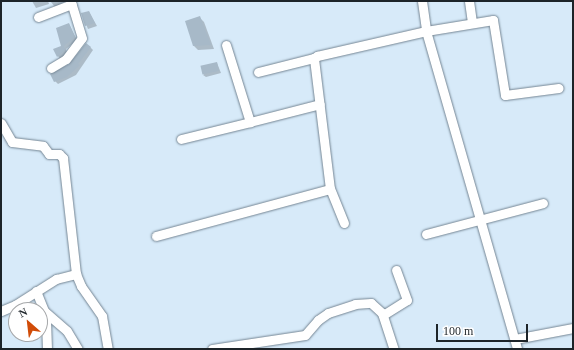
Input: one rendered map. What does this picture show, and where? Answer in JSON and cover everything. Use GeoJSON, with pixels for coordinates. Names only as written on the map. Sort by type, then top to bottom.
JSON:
{"type":"FeatureCollection","features":[{"type":"Feature","properties":{"kind":"street"},"geometry":{"type":"LineString","coordinates":[[422,1],[426,31],[479,219],[518,349]]}},
{"type":"Feature","properties":{"kind":"street"},"geometry":{"type":"LineString","coordinates":[[469,1],[472,23]]}},
{"type":"Feature","properties":{"kind":"street"},"geometry":{"type":"LineString","coordinates":[[38,17],[71,3],[82,38],[66,59],[51,68]]}},
{"type":"Feature","properties":{"kind":"street"},"geometry":{"type":"LineString","coordinates":[[258,72],[426,31],[472,23],[495,21],[505,95],[558,88]]}},
{"type":"Feature","properties":{"kind":"street"},"geometry":{"type":"LineString","coordinates":[[226,45],[250,122]]}},
{"type":"Feature","properties":{"kind":"street"},"geometry":{"type":"LineString","coordinates":[[314,58],[330,189],[344,223]]}},
{"type":"Feature","properties":{"kind":"street"},"geometry":{"type":"LineString","coordinates":[[182,139],[320,104]]}},
{"type":"Feature","properties":{"kind":"street"},"geometry":{"type":"LineString","coordinates":[[1,123],[12,142],[43,146],[49,154],[59,154],[63,158],[76,274],[81,286],[102,316],[108,349]]}},
{"type":"Feature","properties":{"kind":"street"},"geometry":{"type":"LineString","coordinates":[[156,236],[330,189]]}},
{"type":"Feature","properties":{"kind":"street"},"geometry":{"type":"LineString","coordinates":[[426,234],[544,203]]}},
{"type":"Feature","properties":{"kind":"street"},"geometry":{"type":"LineString","coordinates":[[383,315],[407,300],[396,270]]}},
{"type":"Feature","properties":{"kind":"street"},"geometry":{"type":"LineString","coordinates":[[1,311],[56,279],[76,274]]}},
{"type":"Feature","properties":{"kind":"street"},"geometry":{"type":"LineString","coordinates":[[36,291],[49,317],[67,330],[78,349]]}},
{"type":"Feature","properties":{"kind":"street"},"geometry":{"type":"LineString","coordinates":[[212,349],[305,335],[323,316],[355,304],[376,305],[383,315],[394,349]]}},
{"type":"Feature","properties":{"kind":"street"},"geometry":{"type":"LineString","coordinates":[[47,349],[46,321],[49,317]]}},
{"type":"Feature","properties":{"kind":"street"},"geometry":{"type":"LineString","coordinates":[[515,339],[573,328]]}},
{"type":"Feature","properties":{"kind":"building"},"geometry":{"type":"Polygon","coordinates":[[[89,11],[95,23],[85,26],[81,13],[89,11]]]}},
{"type":"Feature","properties":{"kind":"building"},"geometry":{"type":"Polygon","coordinates":[[[200,16],[211,45],[193,46],[185,21],[200,16]]]}},
{"type":"Feature","properties":{"kind":"building"},"geometry":{"type":"Polygon","coordinates":[[[69,23],[75,37],[64,46],[65,50],[57,57],[53,49],[61,46],[56,28],[69,23]]]}},
{"type":"Feature","properties":{"kind":"building"},"geometry":{"type":"Polygon","coordinates":[[[86,43],[91,47],[78,64],[80,65],[67,77],[54,82],[50,74],[69,64],[86,43]]]}},
{"type":"Feature","properties":{"kind":"building"},"geometry":{"type":"Polygon","coordinates":[[[217,62],[219,71],[202,75],[200,66],[217,62]]]}}]}
